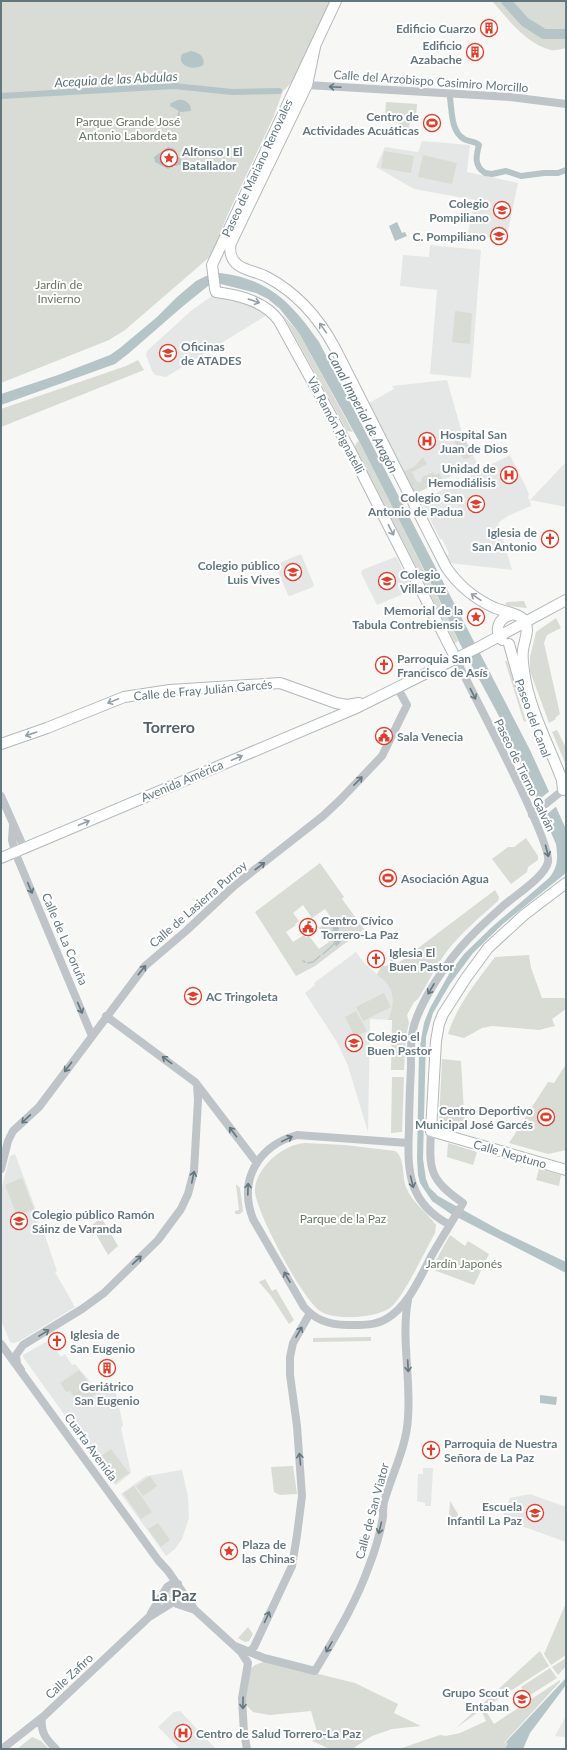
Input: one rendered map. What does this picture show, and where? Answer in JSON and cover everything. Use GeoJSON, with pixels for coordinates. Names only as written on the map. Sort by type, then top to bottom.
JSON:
{"type":"FeatureCollection","features":[{"type":"Feature","properties":{"kind":"main road","name":"Paseo de Mariano Renovales"},"geometry":{"type":"LineString","coordinates":[[215,289],[212,265],[336,1]]}},
{"type":"Feature","properties":{"kind":"main road","name":"Paseo de Mariano Renovales"},"geometry":{"type":"LineString","coordinates":[[315,47],[307,85],[231,243],[230,253],[239,266],[266,276],[293,294],[316,318],[332,343],[450,574],[480,600],[511,614]]}},
{"type":"Feature","properties":{"kind":"main road","name":"Vía Ramón Pignatelli"},"geometry":{"type":"LineString","coordinates":[[215,289],[262,305],[273,313],[279,321],[350,450],[459,657]]}},
{"type":"Feature","properties":{"kind":"main road","name":"Avenida América"},"geometry":{"type":"LineString","coordinates":[[1,858],[330,718],[482,646],[566,600]]}},
{"type":"Feature","properties":{"kind":"main road"},"geometry":{"type":"LineString","coordinates":[[525,622],[520,617],[511,614],[503,617],[499,624],[498,632],[499,636],[504,642],[509,644],[518,643],[525,637]]}},
{"type":"Feature","properties":{"kind":"main road","name":"Paseo del Canal"},"geometry":{"type":"LineString","coordinates":[[525,622],[527,631],[522,660],[526,683],[536,714],[562,780],[563,793]]}},
{"type":"Feature","properties":{"kind":"main road","name":"Paseo del Canal"},"geometry":{"type":"LineString","coordinates":[[509,644],[528,712],[563,793]]}},
{"type":"Feature","properties":{"kind":"main road","name":"Calle de Fray Julián Garcés"},"geometry":{"type":"LineString","coordinates":[[1,744],[40,731],[130,695],[170,690],[280,683],[332,702],[347,705],[360,703]]}},
{"type":"Feature","properties":{"kind":"main road"},"geometry":{"type":"LineString","coordinates":[[330,718],[336,712],[332,702]]}},
{"type":"Feature","properties":{"kind":"main road"},"geometry":{"type":"LineString","coordinates":[[431,1131],[436,1041],[439,1024],[443,1014],[466,978],[493,943],[524,915],[566,883]]}},
{"type":"Feature","properties":{"kind":"main road","name":"Calle Neptuno"},"geometry":{"type":"LineString","coordinates":[[431,1131],[566,1170]]}},
{"type":"Feature","properties":{"kind":"street","name":"Calle del Arzobispo Casimiro Morcillo"},"geometry":{"type":"LineString","coordinates":[[294,88],[307,85],[510,97],[566,104]]}},
{"type":"Feature","properties":{"kind":"street","name":"Paseo de Tierno Galván"},"geometry":{"type":"LineString","coordinates":[[452,1221],[429,1210],[416,1194],[410,1173],[408,1143],[412,1034],[425,1000],[452,956],[476,930],[538,876],[546,868],[549,860],[548,850],[535,813],[459,657]]}},
{"type":"Feature","properties":{"kind":"street","name":"Calle de Lasierra Purroy"},"geometry":{"type":"LineString","coordinates":[[1,1169],[8,1141],[13,1131],[39,1107],[106,1016],[147,964],[186,931],[242,879],[326,813],[373,766],[384,752],[407,705],[397,687]]}},
{"type":"Feature","properties":{"kind":"street"},"geometry":{"type":"LineString","coordinates":[[535,813],[563,793]]}},
{"type":"Feature","properties":{"kind":"street","name":"Calle de La Coruña"},"geometry":{"type":"LineString","coordinates":[[1,796],[13,825],[20,850],[92,1036]]}},
{"type":"Feature","properties":{"kind":"street"},"geometry":{"type":"LineString","coordinates":[[106,1016],[181,1071],[197,1085],[257,1163]]}},
{"type":"Feature","properties":{"kind":"street"},"geometry":{"type":"LineString","coordinates":[[1,1343],[12,1348],[23,1345],[82,1309],[104,1293],[158,1240],[181,1209],[188,1194],[194,1171],[198,1100],[197,1085]]}},
{"type":"Feature","properties":{"kind":"street"},"geometry":{"type":"LineString","coordinates":[[408,1143],[297,1135],[276,1145],[257,1163],[250,1178],[248,1188],[248,1200],[252,1216],[299,1298],[310,1313],[324,1321],[336,1324],[355,1325],[376,1323],[393,1314],[408,1297],[461,1206],[434,1175],[430,1162],[431,1131]]}},
{"type":"Feature","properties":{"kind":"street","name":"Calle de San Viator"},"geometry":{"type":"LineString","coordinates":[[264,1658],[315,1671],[353,1605],[366,1576],[381,1524],[384,1502],[405,1437],[408,1419],[409,1399],[405,1315],[408,1297]]}},
{"type":"Feature","properties":{"kind":"street"},"geometry":{"type":"LineString","coordinates":[[238,1649],[245,1653],[254,1647],[292,1566],[298,1535],[302,1496],[297,1426],[290,1375],[290,1357],[293,1343],[310,1313]]}},
{"type":"Feature","properties":{"kind":"street","name":"Cuarta Avenida"},"geometry":{"type":"LineString","coordinates":[[1,1343],[161,1564],[178,1584]]}},
{"type":"Feature","properties":{"kind":"street"},"geometry":{"type":"LineString","coordinates":[[21,1370],[17,1364],[16,1355],[23,1345]]}},
{"type":"Feature","properties":{"kind":"street","name":"Cuarta Avenida"},"geometry":{"type":"LineString","coordinates":[[161,1564],[165,1590]]}},
{"type":"Feature","properties":{"kind":"street"},"geometry":{"type":"LineString","coordinates":[[195,1610],[174,1604],[165,1598],[165,1590],[173,1583],[178,1584],[195,1610],[238,1649],[249,1664],[242,1698],[244,1733],[247,1749]]}},
{"type":"Feature","properties":{"kind":"street","name":"Calle Zafiro"},"geometry":{"type":"LineString","coordinates":[[149,1617],[165,1590]]}},
{"type":"Feature","properties":{"kind":"street"},"geometry":{"type":"LineString","coordinates":[[174,1604],[182,1601],[185,1595]]}},
{"type":"Feature","properties":{"kind":"street","name":"Calle Zafiro"},"geometry":{"type":"LineString","coordinates":[[2,1749],[42,1718],[149,1617],[174,1604]]}},
{"type":"Feature","properties":{"kind":"street"},"geometry":{"type":"LineString","coordinates":[[250,1651],[264,1658]]}},
{"type":"Feature","properties":{"kind":"street"},"geometry":{"type":"LineString","coordinates":[[249,1664],[264,1658]]}},
{"type":"Feature","properties":{"kind":"street"},"geometry":{"type":"LineString","coordinates":[[42,1718],[42,1730],[47,1740]]}},
{"type":"Feature","properties":{"kind":"street"},"geometry":{"type":"LineString","coordinates":[[28,1730],[47,1740],[56,1749]]}},
{"type":"Feature","properties":{"kind":"shaded area"},"geometry":{"type":"Polygon","coordinates":[[[191,51],[201,55],[204,62],[203,65],[191,68],[187,67],[181,62],[182,54],[191,51]]]}},
{"type":"Feature","properties":{"kind":"shaded area"},"geometry":{"type":"Polygon","coordinates":[[[178,100],[187,102],[191,111],[181,112],[170,106],[171,103],[178,100]]]}},
{"type":"Feature","properties":{"kind":"shaded area"},"geometry":{"type":"Polygon","coordinates":[[[422,141],[470,145],[467,172],[518,183],[507,241],[468,233],[475,200],[414,189],[376,167],[385,147],[418,152],[422,141]]]}},
{"type":"Feature","properties":{"kind":"shaded area"},"geometry":{"type":"Polygon","coordinates":[[[168,147],[175,149],[177,155],[182,161],[180,165],[173,166],[168,169],[155,162],[154,157],[168,147]]]}},
{"type":"Feature","properties":{"kind":"shaded area"},"geometry":{"type":"Polygon","coordinates":[[[397,222],[402,233],[405,232],[407,236],[395,241],[389,226],[397,222]]]}},
{"type":"Feature","properties":{"kind":"shaded area"},"geometry":{"type":"Polygon","coordinates":[[[430,245],[481,250],[471,378],[430,374],[437,290],[400,286],[403,255],[429,257],[430,245]]]}},
{"type":"Feature","properties":{"kind":"shaded area","name":"Canal Imperial de Aragón"},"geometry":{"type":"Polygon","coordinates":[[[220,273],[237,276],[252,281],[266,287],[278,295],[299,316],[319,342],[530,750],[566,829],[566,873],[504,923],[473,953],[450,984],[433,1013],[426,1037],[423,1159],[426,1179],[429,1187],[438,1196],[501,1231],[566,1262],[566,1273],[451,1214],[432,1201],[420,1183],[417,1158],[419,1051],[424,1023],[430,1008],[449,974],[464,954],[493,926],[549,878],[557,862],[556,844],[500,718],[459,642],[445,611],[360,443],[299,333],[280,309],[268,299],[256,293],[221,284],[208,286],[115,364],[1,405],[1,394],[58,375],[110,355],[157,317],[196,281],[206,276],[220,273]]]}},
{"type":"Feature","properties":{"kind":"shaded area"},"geometry":{"type":"Polygon","coordinates":[[[217,295],[254,303],[267,315],[166,377],[155,375],[146,355],[147,351],[192,310],[212,296],[217,295]]]}},
{"type":"Feature","properties":{"kind":"shaded area","name":"Hospital San Juan de Dios"},"geometry":{"type":"Polygon","coordinates":[[[447,380],[462,433],[477,463],[415,494],[369,403],[394,389],[392,386],[447,380]]]}},
{"type":"Feature","properties":{"kind":"shaded area","name":"Colegio San Antonio de Padua"},"geometry":{"type":"Polygon","coordinates":[[[510,455],[529,494],[528,498],[531,506],[508,516],[498,523],[512,570],[449,563],[445,556],[449,554],[445,545],[442,539],[440,539],[421,501],[510,455]]]}},
{"type":"Feature","properties":{"kind":"shaded area"},"geometry":{"type":"Polygon","coordinates":[[[564,464],[566,466],[566,507],[530,500],[564,464]]]}},
{"type":"Feature","properties":{"kind":"shaded area","name":"Colegio público Luis Vives"},"geometry":{"type":"Polygon","coordinates":[[[301,554],[314,585],[313,587],[290,596],[288,595],[276,567],[277,564],[301,554]]]}},
{"type":"Feature","properties":{"kind":"shaded area","name":"Colegio Villacruz"},"geometry":{"type":"Polygon","coordinates":[[[395,557],[397,558],[413,590],[377,605],[361,573],[362,570],[395,557]]]}},
{"type":"Feature","properties":{"kind":"shaded area"},"geometry":{"type":"Polygon","coordinates":[[[335,925],[339,928],[338,936],[341,942],[336,947],[332,935],[333,927],[335,925]]]}},
{"type":"Feature","properties":{"kind":"shaded area","name":"Colegio el Buen Pastor"},"geometry":{"type":"Polygon","coordinates":[[[356,952],[365,964],[377,974],[381,967],[390,965],[390,960],[392,958],[405,976],[392,1020],[370,1019],[368,1132],[348,1066],[337,1042],[305,993],[315,985],[314,983],[356,952]]]}},
{"type":"Feature","properties":{"kind":"shaded area","name":"Colegio público Ramón Sáinz de Varanda"},"geometry":{"type":"Polygon","coordinates":[[[15,1154],[36,1210],[32,1213],[43,1230],[57,1271],[55,1272],[75,1307],[18,1342],[13,1343],[10,1342],[1,1320],[1,1190],[10,1156],[15,1154]]]}},
{"type":"Feature","properties":{"kind":"shaded area"},"geometry":{"type":"Polygon","coordinates":[[[49,1340],[61,1357],[65,1354],[72,1365],[75,1364],[99,1392],[114,1384],[123,1425],[121,1428],[131,1473],[116,1485],[23,1357],[23,1355],[49,1340]]]}},
{"type":"Feature","properties":{"kind":"shaded area"},"geometry":{"type":"Polygon","coordinates":[[[540,1395],[557,1397],[556,1405],[540,1403],[540,1395]]]}},
{"type":"Feature","properties":{"kind":"shaded area"},"geometry":{"type":"Polygon","coordinates":[[[423,1468],[433,1468],[431,1506],[425,1506],[425,1503],[417,1501],[418,1474],[423,1474],[423,1468]]]}},
{"type":"Feature","properties":{"kind":"shaded area"},"geometry":{"type":"Polygon","coordinates":[[[182,1470],[188,1497],[189,1518],[182,1539],[175,1549],[166,1556],[121,1494],[146,1476],[182,1470]]]}},
{"type":"Feature","properties":{"kind":"shaded area","name":"Escuela Infantil La Paz"},"geometry":{"type":"Polygon","coordinates":[[[530,1494],[566,1507],[566,1542],[502,1519],[510,1498],[530,1494]]]}},
{"type":"Feature","properties":{"kind":"shaded area"},"geometry":{"type":"Polygon","coordinates":[[[566,1678],[566,1685],[530,1733],[523,1749],[505,1749],[508,1744],[506,1742],[566,1678]]]}},
{"type":"Feature","properties":{"kind":"shaded area","name":"Centro de Salud Torrero-La Paz"},"geometry":{"type":"Polygon","coordinates":[[[180,1711],[216,1749],[180,1749],[158,1727],[174,1712],[180,1711]]]}},
{"type":"Feature","properties":{"kind":"shaded area"},"geometry":{"type":"Polygon","coordinates":[[[566,1716],[566,1737],[555,1736],[562,1723],[566,1716]]]}},
{"type":"Feature","properties":{"kind":"green space","name":"Parque Grande José Antonio Labordeta"},"geometry":{"type":"Polygon","coordinates":[[[1,1],[332,1],[298,76],[283,91],[273,118],[226,218],[213,254],[125,330],[109,340],[1,383],[1,1]]]}},
{"type":"Feature","properties":{"kind":"green space"},"geometry":{"type":"Polygon","coordinates":[[[492,1],[566,1],[566,48],[551,50],[533,42],[511,23],[492,1]]]}},
{"type":"Feature","properties":{"kind":"green space"},"geometry":{"type":"Polygon","coordinates":[[[386,102],[417,104],[416,117],[410,117],[409,131],[399,131],[400,116],[385,115],[386,102]]]}},
{"type":"Feature","properties":{"kind":"green space"},"geometry":{"type":"Polygon","coordinates":[[[384,151],[414,156],[411,173],[381,168],[384,151]]]}},
{"type":"Feature","properties":{"kind":"green space"},"geometry":{"type":"Polygon","coordinates":[[[423,155],[457,163],[452,184],[418,177],[423,155]]]}},
{"type":"Feature","properties":{"kind":"green space"},"geometry":{"type":"Polygon","coordinates":[[[455,311],[472,313],[470,344],[452,342],[455,311]]]}},
{"type":"Feature","properties":{"kind":"green space"},"geometry":{"type":"Polygon","coordinates":[[[283,315],[299,333],[353,432],[347,431],[283,315]]]}},
{"type":"Feature","properties":{"kind":"green space"},"geometry":{"type":"Polygon","coordinates":[[[138,360],[144,370],[1,427],[1,409],[126,366],[138,360]]]}},
{"type":"Feature","properties":{"kind":"green space"},"geometry":{"type":"Polygon","coordinates":[[[463,436],[473,455],[466,459],[463,458],[455,443],[455,441],[463,436]]]}},
{"type":"Feature","properties":{"kind":"green space"},"geometry":{"type":"Polygon","coordinates":[[[359,441],[450,622],[458,641],[455,643],[355,447],[356,443],[359,441]]]}},
{"type":"Feature","properties":{"kind":"green space"},"geometry":{"type":"Polygon","coordinates":[[[423,457],[427,464],[412,472],[417,482],[421,483],[422,477],[433,472],[435,475],[439,473],[443,480],[415,494],[404,471],[414,467],[423,457]]]}},
{"type":"Feature","properties":{"kind":"green space"},"geometry":{"type":"Polygon","coordinates":[[[524,601],[527,608],[508,606],[505,604],[507,602],[524,601]]]}},
{"type":"Feature","properties":{"kind":"green space"},"geometry":{"type":"Polygon","coordinates":[[[556,618],[561,628],[547,635],[544,643],[560,714],[555,718],[556,719],[549,723],[530,671],[530,657],[536,632],[556,618]]]}},
{"type":"Feature","properties":{"kind":"green space"},"geometry":{"type":"Polygon","coordinates":[[[505,661],[507,661],[526,721],[524,722],[505,661]]]}},
{"type":"Feature","properties":{"kind":"green space"},"geometry":{"type":"Polygon","coordinates":[[[557,730],[566,748],[566,765],[552,732],[557,730]]]}},
{"type":"Feature","properties":{"kind":"green space"},"geometry":{"type":"Polygon","coordinates":[[[526,838],[538,856],[538,860],[528,867],[527,872],[511,884],[492,859],[508,847],[514,847],[526,838]]]}},
{"type":"Feature","properties":{"kind":"green space"},"geometry":{"type":"Polygon","coordinates":[[[320,863],[344,897],[342,899],[364,929],[315,966],[296,976],[255,912],[320,863]],[[303,905],[293,913],[299,921],[286,932],[293,942],[304,935],[306,938],[309,936],[319,949],[329,942],[319,928],[332,919],[325,909],[312,918],[303,905]]]}},
{"type":"Feature","properties":{"kind":"green space"},"geometry":{"type":"Polygon","coordinates":[[[495,890],[499,897],[498,901],[471,925],[447,951],[418,999],[414,1002],[407,1015],[409,1023],[406,1036],[404,1070],[391,1070],[392,1020],[388,1020],[393,1001],[387,984],[377,975],[381,967],[390,965],[390,960],[392,958],[397,964],[495,890]]]}},
{"type":"Feature","properties":{"kind":"green space"},"geometry":{"type":"Polygon","coordinates":[[[529,955],[531,968],[542,998],[566,998],[566,1009],[552,1019],[555,1026],[539,1030],[492,1026],[482,1028],[464,1038],[448,1034],[462,1003],[495,957],[529,955]]]}},
{"type":"Feature","properties":{"kind":"green space"},"geometry":{"type":"Polygon","coordinates":[[[384,993],[391,1007],[363,1021],[356,1007],[384,993]]]}},
{"type":"Feature","properties":{"kind":"green space"},"geometry":{"type":"Polygon","coordinates":[[[356,1011],[367,1031],[355,1037],[345,1017],[356,1011]]]}},
{"type":"Feature","properties":{"kind":"green space"},"geometry":{"type":"Polygon","coordinates":[[[442,1059],[461,1061],[465,1130],[439,1123],[442,1059]]]}},
{"type":"Feature","properties":{"kind":"green space","name":"Centro Deportivo Municipal José Garcés"},"geometry":{"type":"Polygon","coordinates":[[[566,1064],[566,1150],[548,1154],[509,1143],[548,1082],[554,1083],[566,1064]]]}},
{"type":"Feature","properties":{"kind":"green space"},"geometry":{"type":"Polygon","coordinates":[[[392,1077],[404,1077],[402,1132],[391,1133],[392,1077]]]}},
{"type":"Feature","properties":{"kind":"green space"},"geometry":{"type":"Polygon","coordinates":[[[448,1143],[477,1152],[473,1165],[447,1157],[448,1143]]]}},
{"type":"Feature","properties":{"kind":"green space","name":"Parque de la Paz"},"geometry":{"type":"Polygon","coordinates":[[[296,1144],[345,1145],[395,1151],[402,1162],[405,1183],[409,1193],[415,1202],[436,1225],[435,1233],[401,1295],[390,1308],[384,1311],[365,1316],[345,1317],[326,1314],[320,1311],[312,1303],[292,1274],[263,1218],[255,1192],[259,1175],[271,1159],[279,1153],[296,1144]]]}},
{"type":"Feature","properties":{"kind":"green space"},"geometry":{"type":"Polygon","coordinates":[[[539,1169],[561,1175],[559,1186],[536,1180],[539,1169]]]}},
{"type":"Feature","properties":{"kind":"green space"},"geometry":{"type":"Polygon","coordinates":[[[22,1178],[34,1209],[17,1216],[5,1185],[22,1178]]]}},
{"type":"Feature","properties":{"kind":"green space"},"geometry":{"type":"Polygon","coordinates":[[[236,1184],[240,1188],[243,1211],[240,1214],[235,1214],[235,1211],[239,1210],[236,1184]]]}},
{"type":"Feature","properties":{"kind":"green space"},"geometry":{"type":"Polygon","coordinates":[[[101,1217],[118,1246],[108,1255],[96,1234],[92,1236],[88,1229],[101,1217]]]}},
{"type":"Feature","properties":{"kind":"green space","name":"Jardín Japonés"},"geometry":{"type":"Polygon","coordinates":[[[450,1235],[465,1246],[468,1241],[489,1254],[474,1285],[431,1269],[450,1235]]]}},
{"type":"Feature","properties":{"kind":"green space"},"geometry":{"type":"Polygon","coordinates":[[[265,1279],[272,1291],[276,1289],[294,1320],[289,1324],[271,1296],[259,1282],[265,1279]]]}},
{"type":"Feature","properties":{"kind":"green space"},"geometry":{"type":"Polygon","coordinates":[[[371,1337],[371,1341],[313,1342],[313,1338],[371,1337]]]}},
{"type":"Feature","properties":{"kind":"green space"},"geometry":{"type":"Polygon","coordinates":[[[79,1370],[97,1393],[80,1405],[70,1391],[66,1392],[60,1383],[79,1370]]]}},
{"type":"Feature","properties":{"kind":"green space"},"geometry":{"type":"Polygon","coordinates":[[[111,1449],[129,1473],[115,1483],[98,1458],[111,1449]]]}},
{"type":"Feature","properties":{"kind":"green space"},"geometry":{"type":"Polygon","coordinates":[[[293,1466],[297,1494],[280,1495],[274,1492],[271,1467],[293,1466]]]}},
{"type":"Feature","properties":{"kind":"green space"},"geometry":{"type":"Polygon","coordinates":[[[150,1476],[157,1486],[143,1496],[136,1486],[150,1476]]]}},
{"type":"Feature","properties":{"kind":"green space"},"geometry":{"type":"Polygon","coordinates":[[[134,1486],[152,1512],[141,1519],[123,1493],[134,1486]]]}},
{"type":"Feature","properties":{"kind":"green space"},"geometry":{"type":"Polygon","coordinates":[[[450,1501],[458,1514],[458,1517],[449,1517],[450,1501]]]}},
{"type":"Feature","properties":{"kind":"green space"},"geometry":{"type":"Polygon","coordinates":[[[158,1523],[170,1540],[161,1547],[148,1529],[158,1523]]]}},
{"type":"Feature","properties":{"kind":"green space"},"geometry":{"type":"Polygon","coordinates":[[[171,1587],[176,1589],[180,1596],[178,1601],[173,1601],[168,1596],[167,1592],[171,1587]]]}},
{"type":"Feature","properties":{"kind":"green space"},"geometry":{"type":"Polygon","coordinates":[[[566,1603],[566,1655],[551,1665],[544,1654],[566,1603]]]}},
{"type":"Feature","properties":{"kind":"green space"},"geometry":{"type":"Polygon","coordinates":[[[248,1627],[253,1634],[249,1641],[245,1642],[238,1638],[248,1627]]]}},
{"type":"Feature","properties":{"kind":"green space"},"geometry":{"type":"Polygon","coordinates":[[[540,1651],[549,1666],[484,1708],[494,1724],[560,1680],[560,1682],[503,1744],[506,1742],[511,1749],[399,1749],[440,1735],[446,1736],[460,1733],[486,1721],[481,1710],[456,1728],[540,1651]]]}},
{"type":"Feature","properties":{"kind":"green space"},"geometry":{"type":"Polygon","coordinates":[[[566,1658],[566,1666],[558,1675],[552,1667],[566,1658]]]}},
{"type":"Feature","properties":{"kind":"green space"},"geometry":{"type":"Polygon","coordinates":[[[266,1661],[355,1683],[398,1704],[394,1713],[421,1726],[392,1729],[372,1736],[352,1749],[330,1749],[312,1741],[318,1735],[311,1711],[270,1715],[253,1712],[245,1704],[250,1669],[255,1665],[266,1661]]]}},
{"type":"Feature","properties":{"kind":"green space"},"geometry":{"type":"Polygon","coordinates":[[[550,1668],[557,1678],[527,1697],[521,1687],[550,1668]]]}},
{"type":"Feature","properties":{"kind":"green space"},"geometry":{"type":"Polygon","coordinates":[[[32,1737],[41,1741],[49,1749],[17,1749],[32,1737]]]}},
{"type":"Feature","properties":{"kind":"pier"},"geometry":{"type":"Polygon","coordinates":[[[551,790],[558,805],[542,818],[535,801],[551,790]]]}},
{"type":"Feature","properties":{"kind":"waterway"},"geometry":{"type":"LineString","coordinates":[[506,1],[525,22],[544,34],[566,34]]}},
{"type":"Feature","properties":{"kind":"waterway","name":"Acequia de las Abdulas"},"geometry":{"type":"LineString","coordinates":[[1,96],[174,86],[232,92],[279,91]]}},
{"type":"Feature","properties":{"kind":"waterway","name":"Acequia de las Abdulas"},"geometry":{"type":"LineString","coordinates":[[450,98],[454,126],[460,136],[479,145],[477,164],[485,173],[492,174],[506,171],[521,176],[558,173],[566,170]]}},
{"type":"Feature","properties":{"kind":"waterway"},"geometry":{"type":"LineString","coordinates":[[177,121],[180,109]]}},
{"type":"Feature","properties":{"kind":"waterway"},"geometry":{"type":"LineString","coordinates":[[323,954],[332,946]]}},
{"type":"Feature","properties":{"kind":"waterway"},"geometry":{"type":"LineString","coordinates":[[308,963],[313,962],[320,956]]}},
{"type":"Feature","properties":{"kind":"place","name":"Edificio Cuarzo"},"geometry":{"type":"Point","coordinates":[489,28]}},
{"type":"Feature","properties":{"kind":"place","name":"Edificio Azabache"},"geometry":{"type":"Point","coordinates":[475,52]}},
{"type":"Feature","properties":{"kind":"place","name":"Centro de Actividades Acuáticas"},"geometry":{"type":"Point","coordinates":[432,123]}},
{"type":"Feature","properties":{"kind":"place","name":"Alfonso I El Batallador"},"geometry":{"type":"Point","coordinates":[169,158]}},
{"type":"Feature","properties":{"kind":"place","name":"Colegio Pompiliano"},"geometry":{"type":"Point","coordinates":[502,210]}},
{"type":"Feature","properties":{"kind":"place","name":"C. Pompiliano"},"geometry":{"type":"Point","coordinates":[499,236]}},
{"type":"Feature","properties":{"kind":"place","name":"Oficinas de ATADES"},"geometry":{"type":"Point","coordinates":[168,353]}},
{"type":"Feature","properties":{"kind":"place","name":"Hospital San Juan de Dios"},"geometry":{"type":"Point","coordinates":[427,441]}},
{"type":"Feature","properties":{"kind":"place","name":"Unidad de Hemodiálisis"},"geometry":{"type":"Point","coordinates":[509,475]}},
{"type":"Feature","properties":{"kind":"place","name":"Colegio San Antonio de Padua"},"geometry":{"type":"Point","coordinates":[476,504]}},
{"type":"Feature","properties":{"kind":"place","name":"Iglesia de San Antonio"},"geometry":{"type":"Point","coordinates":[550,539]}},
{"type":"Feature","properties":{"kind":"place","name":"Colegio público Luis Vives"},"geometry":{"type":"Point","coordinates":[293,572]}},
{"type":"Feature","properties":{"kind":"place","name":"Colegio Villacruz"},"geometry":{"type":"Point","coordinates":[387,581]}},
{"type":"Feature","properties":{"kind":"place","name":"Memorial de la Tabula Contrebiensis"},"geometry":{"type":"Point","coordinates":[476,617]}},
{"type":"Feature","properties":{"kind":"place","name":"Parroquia San Francisco de Asís"},"geometry":{"type":"Point","coordinates":[384,665]}},
{"type":"Feature","properties":{"kind":"place","name":"Sala Venecia"},"geometry":{"type":"Point","coordinates":[384,736]}},
{"type":"Feature","properties":{"kind":"place","name":"Asociación Agua"},"geometry":{"type":"Point","coordinates":[388,878]}},
{"type":"Feature","properties":{"kind":"place","name":"Centro Cívico Torrero-La Paz"},"geometry":{"type":"Point","coordinates":[308,927]}},
{"type":"Feature","properties":{"kind":"place","name":"Iglesia El Buen Pastor"},"geometry":{"type":"Point","coordinates":[376,959]}},
{"type":"Feature","properties":{"kind":"place","name":"AC Tringoleta"},"geometry":{"type":"Point","coordinates":[193,996]}},
{"type":"Feature","properties":{"kind":"place","name":"Colegio el Buen Pastor"},"geometry":{"type":"Point","coordinates":[354,1043]}},
{"type":"Feature","properties":{"kind":"place","name":"Centro Deportivo Municipal José Garcés"},"geometry":{"type":"Point","coordinates":[546,1117]}},
{"type":"Feature","properties":{"kind":"place","name":"Colegio público Ramón Sáinz de Varanda"},"geometry":{"type":"Point","coordinates":[19,1221]}},
{"type":"Feature","properties":{"kind":"place","name":"Iglesia de San Eugenio"},"geometry":{"type":"Point","coordinates":[57,1341]}},
{"type":"Feature","properties":{"kind":"place","name":"Geriátrico San Eugenio"},"geometry":{"type":"Point","coordinates":[107,1368]}},
{"type":"Feature","properties":{"kind":"place","name":"Parroquia de Nuestra Señora de La Paz"},"geometry":{"type":"Point","coordinates":[431,1450]}},
{"type":"Feature","properties":{"kind":"place","name":"Escuela Infantil La Paz"},"geometry":{"type":"Point","coordinates":[535,1513]}},
{"type":"Feature","properties":{"kind":"place","name":"Plaza de las Chinas"},"geometry":{"type":"Point","coordinates":[229,1551]}},
{"type":"Feature","properties":{"kind":"place","name":"Grupo Scout Entaban"},"geometry":{"type":"Point","coordinates":[522,1699]}},
{"type":"Feature","properties":{"kind":"place","name":"Centro de Salud Torrero-La Paz"},"geometry":{"type":"Point","coordinates":[183,1733]}},
{"type":"Feature","properties":{"kind":"district","name":"Torrero"},"geometry":{"type":"Point","coordinates":[169,726]}},
{"type":"Feature","properties":{"kind":"district","name":"La Paz"},"geometry":{"type":"Point","coordinates":[174,1594]}},
{"type":"Feature","properties":{"kind":"park label","name":"Jardín de Invierno"},"geometry":{"type":"Point","coordinates":[59,291]}}]}
